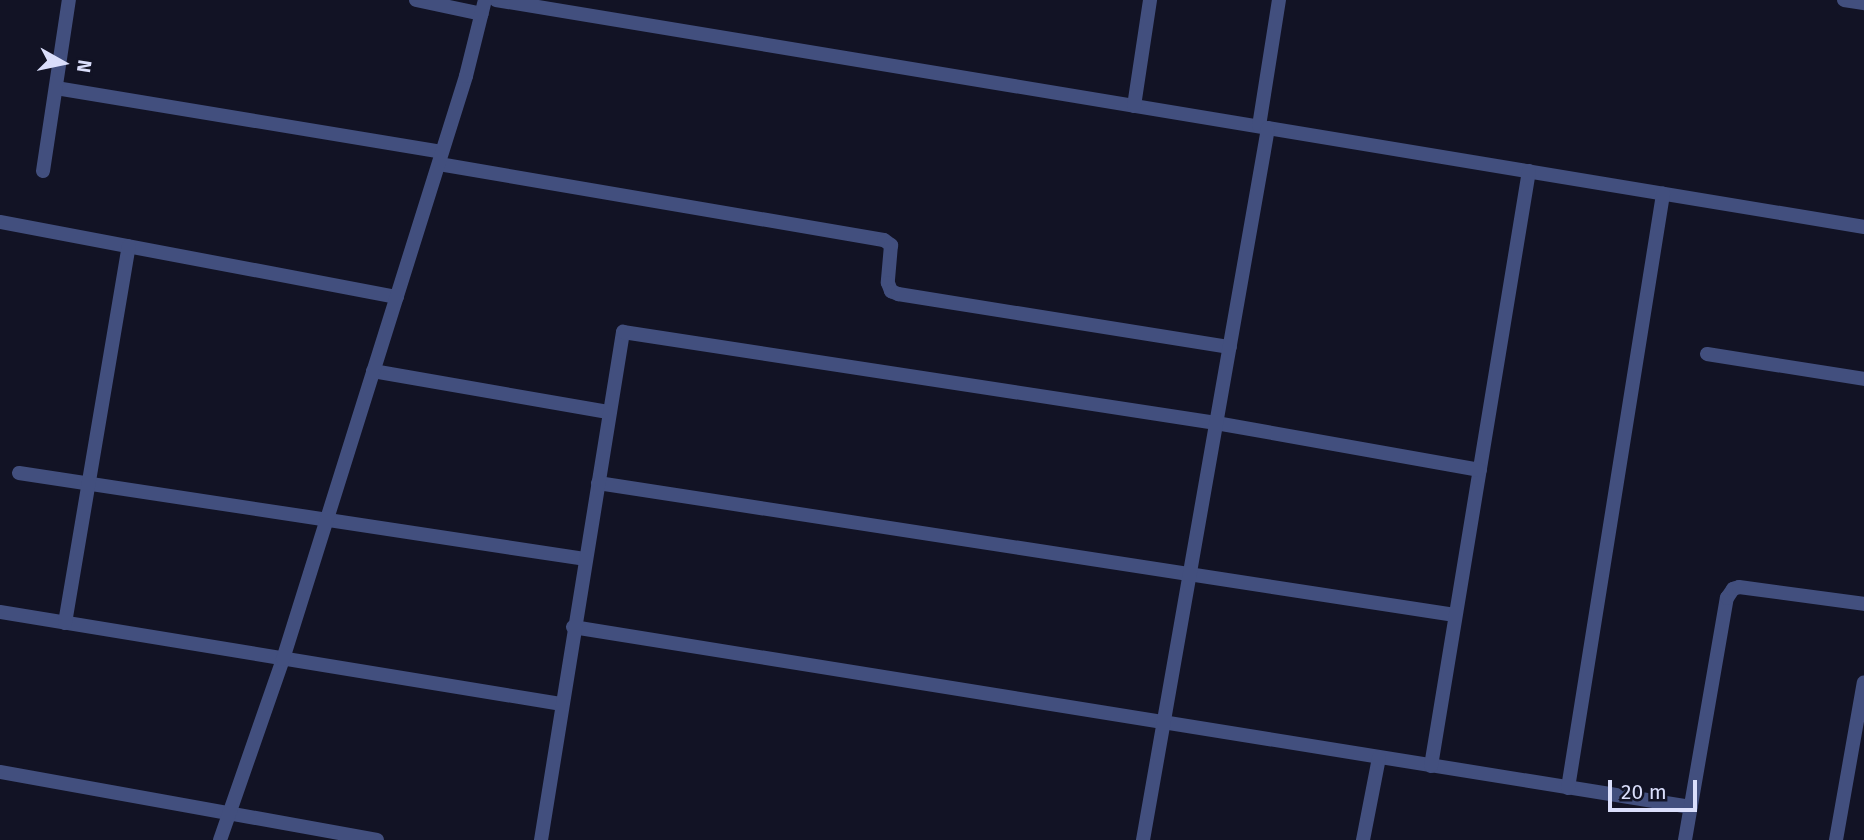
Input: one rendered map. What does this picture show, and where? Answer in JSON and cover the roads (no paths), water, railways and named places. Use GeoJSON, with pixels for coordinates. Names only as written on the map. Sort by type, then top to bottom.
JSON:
{"type":"FeatureCollection","features":[{"type":"Feature","properties":{"kind":"street"},"geometry":{"type":"LineString","coordinates":[[43,171],[69,0]]}},
{"type":"Feature","properties":{"kind":"street"},"geometry":{"type":"LineString","coordinates":[[220,840],[283,659],[327,521],[484,7],[416,0]]}},
{"type":"Feature","properties":{"kind":"street"},"geometry":{"type":"LineString","coordinates":[[496,0],[1864,227]]}},
{"type":"Feature","properties":{"kind":"street"},"geometry":{"type":"LineString","coordinates":[[1133,106],[1150,0]]}},
{"type":"Feature","properties":{"kind":"street"},"geometry":{"type":"LineString","coordinates":[[1143,840],[1230,347],[1264,127],[1279,0]]}},
{"type":"Feature","properties":{"kind":"street"},"geometry":{"type":"LineString","coordinates":[[1844,0],[1864,3]]}},
{"type":"Feature","properties":{"kind":"street"},"geometry":{"type":"LineString","coordinates":[[56,88],[884,240],[891,245],[888,283],[891,291],[898,294],[1230,347]]}},
{"type":"Feature","properties":{"kind":"street"},"geometry":{"type":"LineString","coordinates":[[1431,766],[1529,171]]}},
{"type":"Feature","properties":{"kind":"street"},"geometry":{"type":"LineString","coordinates":[[1568,788],[1663,194]]}},
{"type":"Feature","properties":{"kind":"street"},"geometry":{"type":"LineString","coordinates":[[0,222],[397,297]]}},
{"type":"Feature","properties":{"kind":"street"},"geometry":{"type":"LineString","coordinates":[[65,622],[129,246]]}},
{"type":"Feature","properties":{"kind":"street"},"geometry":{"type":"LineString","coordinates":[[541,840],[573,627],[623,332],[1216,423],[1479,470]]}},
{"type":"Feature","properties":{"kind":"street"},"geometry":{"type":"LineString","coordinates":[[1707,354],[1864,379]]}},
{"type":"Feature","properties":{"kind":"street"},"geometry":{"type":"LineString","coordinates":[[373,372],[610,412]]}},
{"type":"Feature","properties":{"kind":"street"},"geometry":{"type":"LineString","coordinates":[[19,473],[585,559]]}},
{"type":"Feature","properties":{"kind":"street"},"geometry":{"type":"LineString","coordinates":[[598,484],[1455,615]]}},
{"type":"Feature","properties":{"kind":"street"},"geometry":{"type":"LineString","coordinates":[[1685,840],[1727,598],[1733,589],[1739,587],[1864,604]]}},
{"type":"Feature","properties":{"kind":"street"},"geometry":{"type":"LineString","coordinates":[[0,612],[561,704]]}},
{"type":"Feature","properties":{"kind":"street"},"geometry":{"type":"LineString","coordinates":[[573,627],[1691,807]]}},
{"type":"Feature","properties":{"kind":"street"},"geometry":{"type":"LineString","coordinates":[[1836,840],[1864,682]]}},
{"type":"Feature","properties":{"kind":"street"},"geometry":{"type":"LineString","coordinates":[[1363,840],[1379,758]]}},
{"type":"Feature","properties":{"kind":"street"},"geometry":{"type":"LineString","coordinates":[[0,772],[377,840]]}}]}
